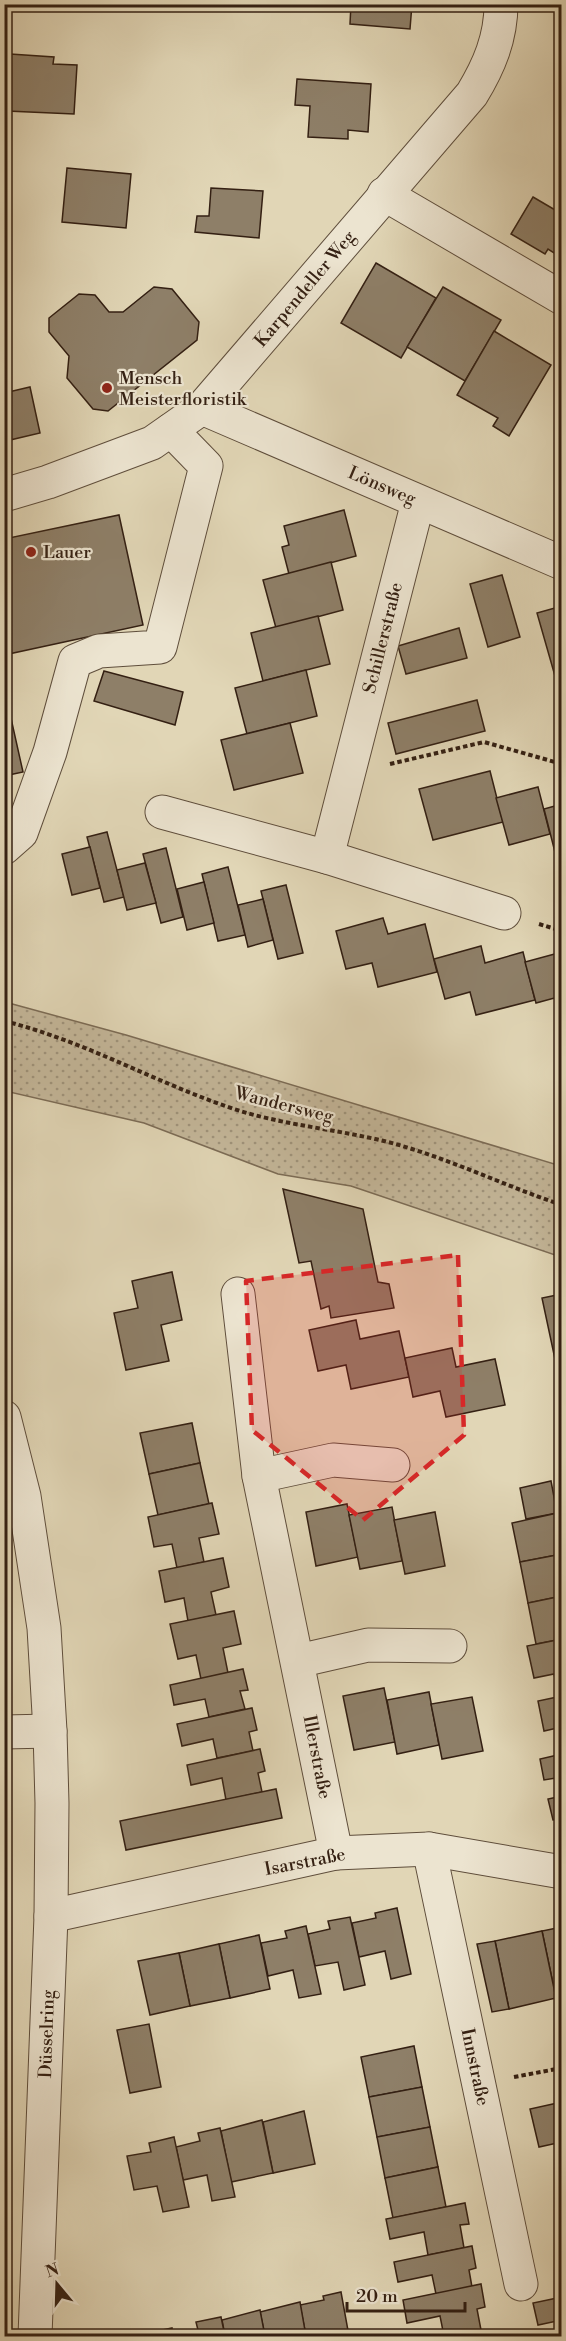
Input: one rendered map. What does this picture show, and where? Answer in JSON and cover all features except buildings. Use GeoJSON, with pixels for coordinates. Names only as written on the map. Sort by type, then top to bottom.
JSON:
{"type":"FeatureCollection","features":[{"type":"Feature","properties":{"kind":"street","name":"Karpendeller Weg"},"geometry":{"type":"LineString","coordinates":[[4,495],[152,442],[202,408],[472,94],[492,58],[500,28],[501,4]]}},
{"type":"Feature","properties":{"kind":"street"},"geometry":{"type":"LineString","coordinates":[[384,194],[561,298]]}},
{"type":"Feature","properties":{"kind":"street","name":"Lönsweg"},"geometry":{"type":"LineString","coordinates":[[202,408],[561,563]]}},
{"type":"Feature","properties":{"kind":"street"},"geometry":{"type":"LineString","coordinates":[[4,848],[21,833],[50,752],[75,661],[99,651],[160,647],[206,466],[171,430]]}},
{"type":"Feature","properties":{"kind":"street","name":"Schillerstraße"},"geometry":{"type":"LineString","coordinates":[[327,857],[418,502]]}},
{"type":"Feature","properties":{"kind":"street"},"geometry":{"type":"LineString","coordinates":[[162,812],[327,857],[504,913]]}},
{"type":"Feature","properties":{"kind":"street","name":"Illerstraße"},"geometry":{"type":"LineString","coordinates":[[238,1294],[259,1476],[336,1853]]}},
{"type":"Feature","properties":{"kind":"street","name":"Düsselring"},"geometry":{"type":"LineString","coordinates":[[4,1417],[24,1496],[42,1617],[50,1731],[51,1916],[35,2337]]}},
{"type":"Feature","properties":{"kind":"street"},"geometry":{"type":"LineString","coordinates":[[259,1476],[333,1460],[393,1465]]}},
{"type":"Feature","properties":{"kind":"street"},"geometry":{"type":"LineString","coordinates":[[298,1661],[368,1645],[450,1646]]}},
{"type":"Feature","properties":{"kind":"street"},"geometry":{"type":"LineString","coordinates":[[4,1732],[50,1731]]}},
{"type":"Feature","properties":{"kind":"street","name":"Isarstraße"},"geometry":{"type":"LineString","coordinates":[[51,1916],[336,1853],[429,1849],[561,1872]]}},
{"type":"Feature","properties":{"kind":"street","name":"Innstraße"},"geometry":{"type":"LineString","coordinates":[[429,1849],[521,2284]]}},
{"type":"Feature","properties":{"kind":"path"},"geometry":{"type":"LineString","coordinates":[[348,774],[484,742],[561,764]]}},
{"type":"Feature","properties":{"kind":"path"},"geometry":{"type":"LineString","coordinates":[[4,984],[10,1003],[6,1022]]}},
{"type":"Feature","properties":{"kind":"path","name":"Wandersweg"},"geometry":{"type":"LineString","coordinates":[[6,1022],[34,1029],[86,1048],[232,1108],[271,1120],[371,1138],[412,1149],[518,1191],[561,1205]]}},
{"type":"Feature","properties":{"kind":"path"},"geometry":{"type":"LineString","coordinates":[[478,2084],[561,2068]]}},
{"type":"Feature","properties":{"kind":"highlighted area"},"geometry":{"type":"Polygon","coordinates":[[[458,1255],[464,1435],[363,1520],[252,1430],[246,1281],[458,1255]]]}},
{"type":"Feature","properties":{"kind":"shaded area"},"geometry":{"type":"Polygon","coordinates":[[[5,1002],[126,1035],[561,1166],[561,1257],[351,1186],[278,1174],[144,1123],[5,1091],[5,1002]]]}},
{"type":"Feature","properties":{"kind":"place","name":"Mensch Meisterfloristik"},"geometry":{"type":"Point","coordinates":[107,388]}},
{"type":"Feature","properties":{"kind":"place","name":"Lauer"},"geometry":{"type":"Point","coordinates":[31,552]}}]}
